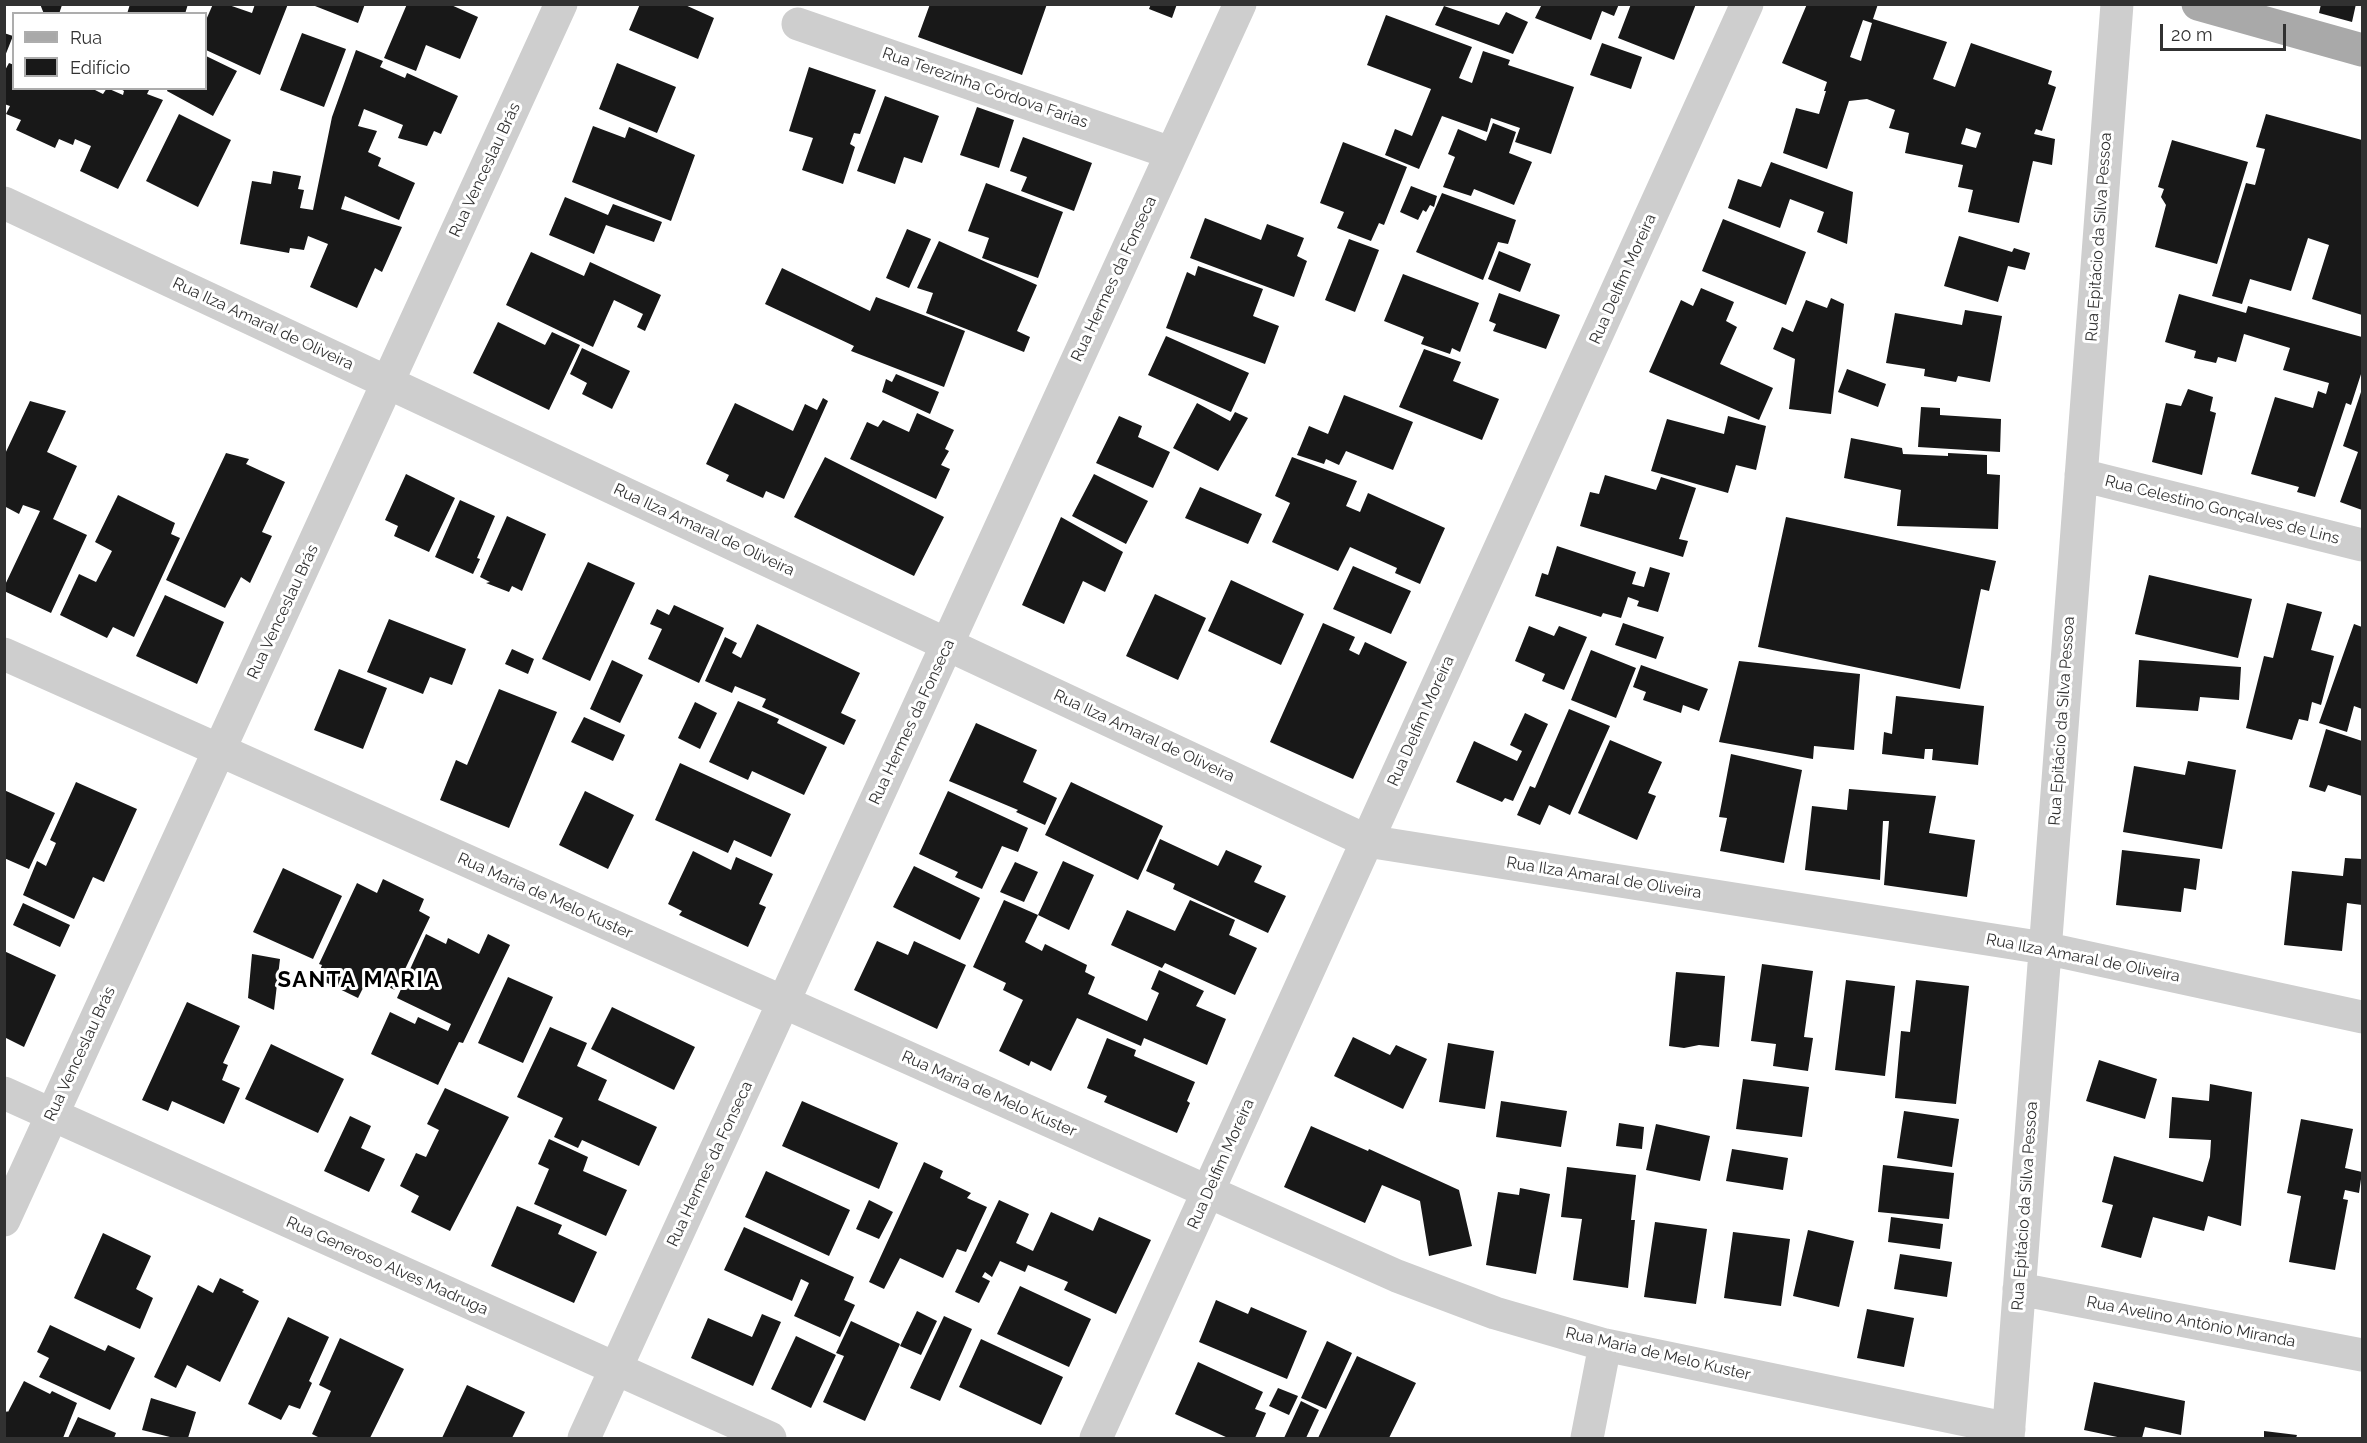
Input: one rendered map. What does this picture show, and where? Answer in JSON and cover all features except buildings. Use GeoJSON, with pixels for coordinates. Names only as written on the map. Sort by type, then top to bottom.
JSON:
{"type":"FeatureCollection","features":[{"type":"Feature","properties":{"kind":"main road"},"geometry":{"type":"LineString","coordinates":[[2198,4],[2362,50]]}},
{"type":"Feature","properties":{"kind":"street","name":"Rua Venceslau Brás"},"geometry":{"type":"LineString","coordinates":[[4,1220],[561,4]]}},
{"type":"Feature","properties":{"kind":"street","name":"Rua Hermes da Fonseca"},"geometry":{"type":"LineString","coordinates":[[584,1438],[1240,4]]}},
{"type":"Feature","properties":{"kind":"street","name":"Rua Delfim Moreira"},"geometry":{"type":"LineString","coordinates":[[1096,1438],[1747,4]]}},
{"type":"Feature","properties":{"kind":"street","name":"Rua Epitácio da Silva Pessoa"},"geometry":{"type":"LineString","coordinates":[[2008,1433],[2117,4]]}},
{"type":"Feature","properties":{"kind":"street","name":"Rua Terezinha Córdova Farias"},"geometry":{"type":"LineString","coordinates":[[798,24],[1171,153]]}},
{"type":"Feature","properties":{"kind":"street","name":"Rua Ilza Amaral de Oliveira"},"geometry":{"type":"LineString","coordinates":[[4,203],[1367,841],[2044,948],[2362,1017]]}},
{"type":"Feature","properties":{"kind":"street","name":"Rua Celestino Gonçalves de Lins"},"geometry":{"type":"LineString","coordinates":[[2081,475],[2362,545]]}},
{"type":"Feature","properties":{"kind":"street","name":"Rua Maria de Melo Kuster"},"geometry":{"type":"LineString","coordinates":[[4,654],[1397,1276],[1495,1313],[1605,1346],[2008,1433]]}},
{"type":"Feature","properties":{"kind":"street","name":"Rua Generoso Alves Madruga"},"geometry":{"type":"LineString","coordinates":[[4,1093],[770,1438]]}},
{"type":"Feature","properties":{"kind":"street","name":"Rua Avelino Antônio Miranda"},"geometry":{"type":"LineString","coordinates":[[2019,1289],[2362,1355]]}},
{"type":"Feature","properties":{"kind":"street"},"geometry":{"type":"LineString","coordinates":[[1587,1438],[1605,1346]]}},
{"type":"Feature","properties":{"kind":"district","name":"SANTA MARIA"},"geometry":{"type":"Point","coordinates":[359,980]}}]}
